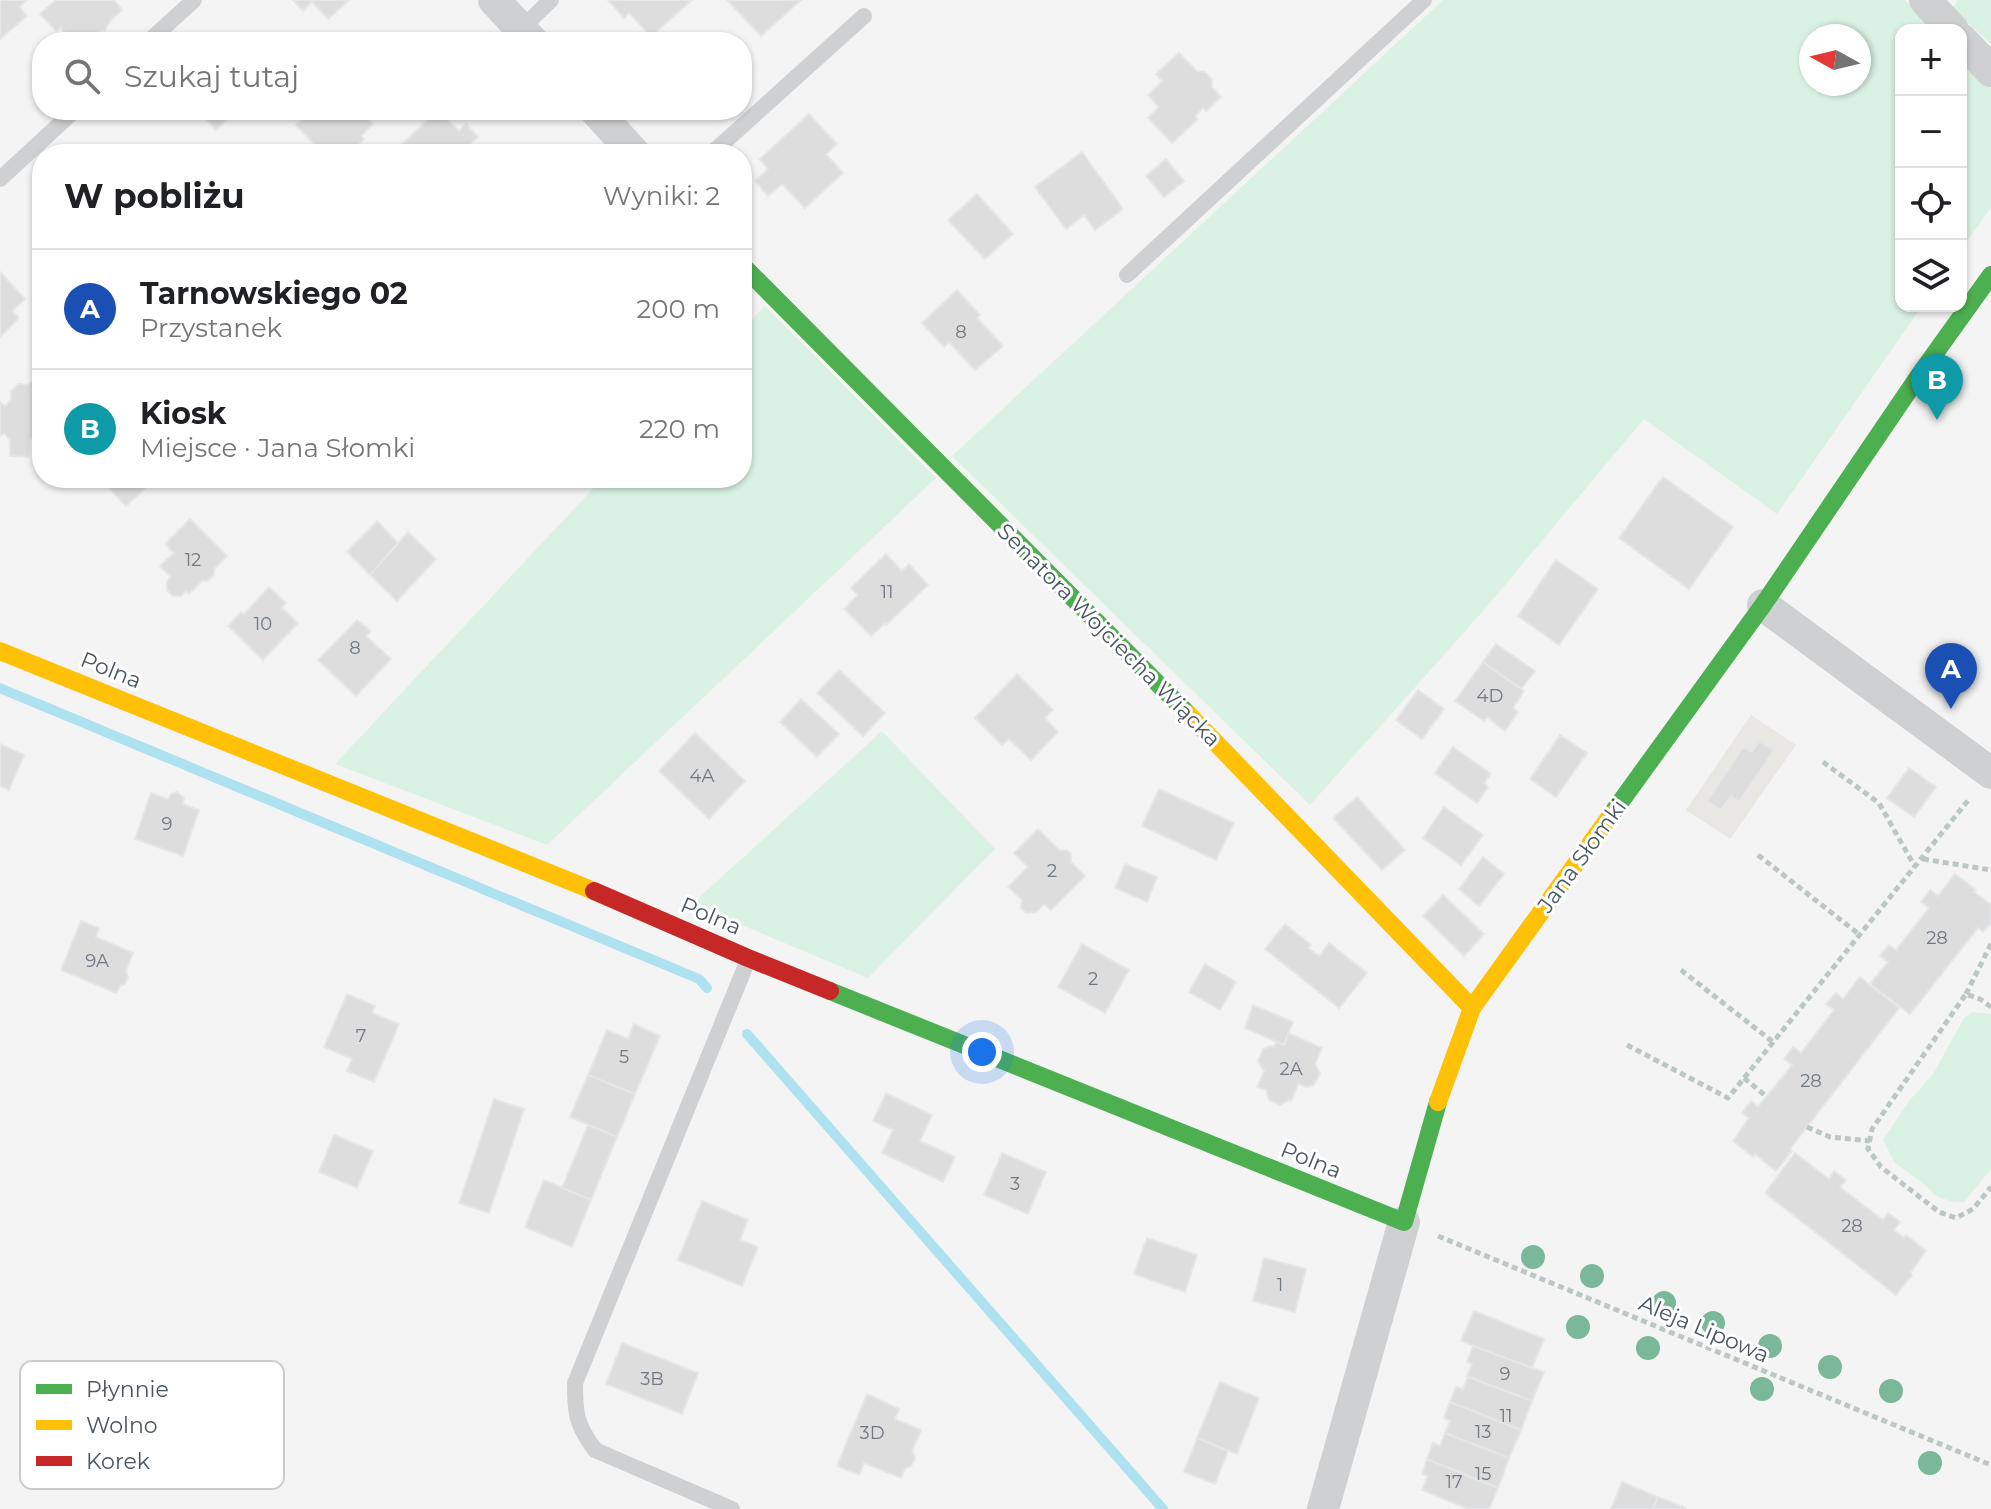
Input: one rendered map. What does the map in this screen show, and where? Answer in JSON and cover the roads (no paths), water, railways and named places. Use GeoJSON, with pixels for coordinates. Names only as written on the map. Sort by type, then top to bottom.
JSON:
{"type":"FeatureCollection","features":[{"type":"Feature","properties":{"kind":"street"},"geometry":{"type":"LineString","coordinates":[[494,0],[524,32]]}},
{"type":"Feature","properties":{"kind":"street"},"geometry":{"type":"LineString","coordinates":[[1925,0],[1947,24]]}},
{"type":"Feature","properties":{"kind":"street"},"geometry":{"type":"LineString","coordinates":[[1967,45],[1991,71]]}},
{"type":"Feature","properties":{"kind":"street"},"geometry":{"type":"LineString","coordinates":[[604,120],[626,144]]}},
{"type":"Feature","properties":{"kind":"street","name":"Senatora Wojciecha Wiącka"},"geometry":{"type":"LineString","coordinates":[[752,275],[1129,654],[1472,1008]]}},
{"type":"Feature","properties":{"kind":"street","name":"Jana Słomki"},"geometry":{"type":"LineString","coordinates":[[1329,1507],[1434,1113],[1472,1008],[1763,605],[1991,275]]}},
{"type":"Feature","properties":{"kind":"street"},"geometry":{"type":"LineString","coordinates":[[1763,605],[1991,773]]}},
{"type":"Feature","properties":{"kind":"street","name":"Polna"},"geometry":{"type":"LineString","coordinates":[[0,651],[603,895],[748,958],[1404,1222]]}},
{"type":"Feature","properties":{"kind":"lane"},"geometry":{"type":"LineString","coordinates":[[159,32],[194,0]]}},
{"type":"Feature","properties":{"kind":"lane"},"geometry":{"type":"LineString","coordinates":[[529,32],[551,0]]}},
{"type":"Feature","properties":{"kind":"lane"},"geometry":{"type":"LineString","coordinates":[[1127,275],[1424,0]]}},
{"type":"Feature","properties":{"kind":"lane"},"geometry":{"type":"LineString","coordinates":[[752,117],[864,16]]}},
{"type":"Feature","properties":{"kind":"lane"},"geometry":{"type":"LineString","coordinates":[[38,144],[64,120]]}},
{"type":"Feature","properties":{"kind":"lane"},"geometry":{"type":"LineString","coordinates":[[722,144],[749,120]]}},
{"type":"Feature","properties":{"kind":"lane"},"geometry":{"type":"LineString","coordinates":[[0,179],[32,150]]}},
{"type":"Feature","properties":{"kind":"lane"},"geometry":{"type":"LineString","coordinates":[[732,1509],[595,1450],[581,1430],[575,1405],[575,1383],[748,958]]}},
{"type":"Feature","properties":{"kind":"waterway"},"geometry":{"type":"LineString","coordinates":[[0,688],[699,979],[707,988]]}},
{"type":"Feature","properties":{"kind":"waterway"},"geometry":{"type":"LineString","coordinates":[[747,1034],[1163,1509]]}},
{"type":"Feature","properties":{"kind":"place","name":"Kiosk"},"geometry":{"type":"Point","coordinates":[1937,420]}},
{"type":"Feature","properties":{"kind":"place","name":"Tarnowskiego 02"},"geometry":{"type":"Point","coordinates":[1951,709]}}]}
